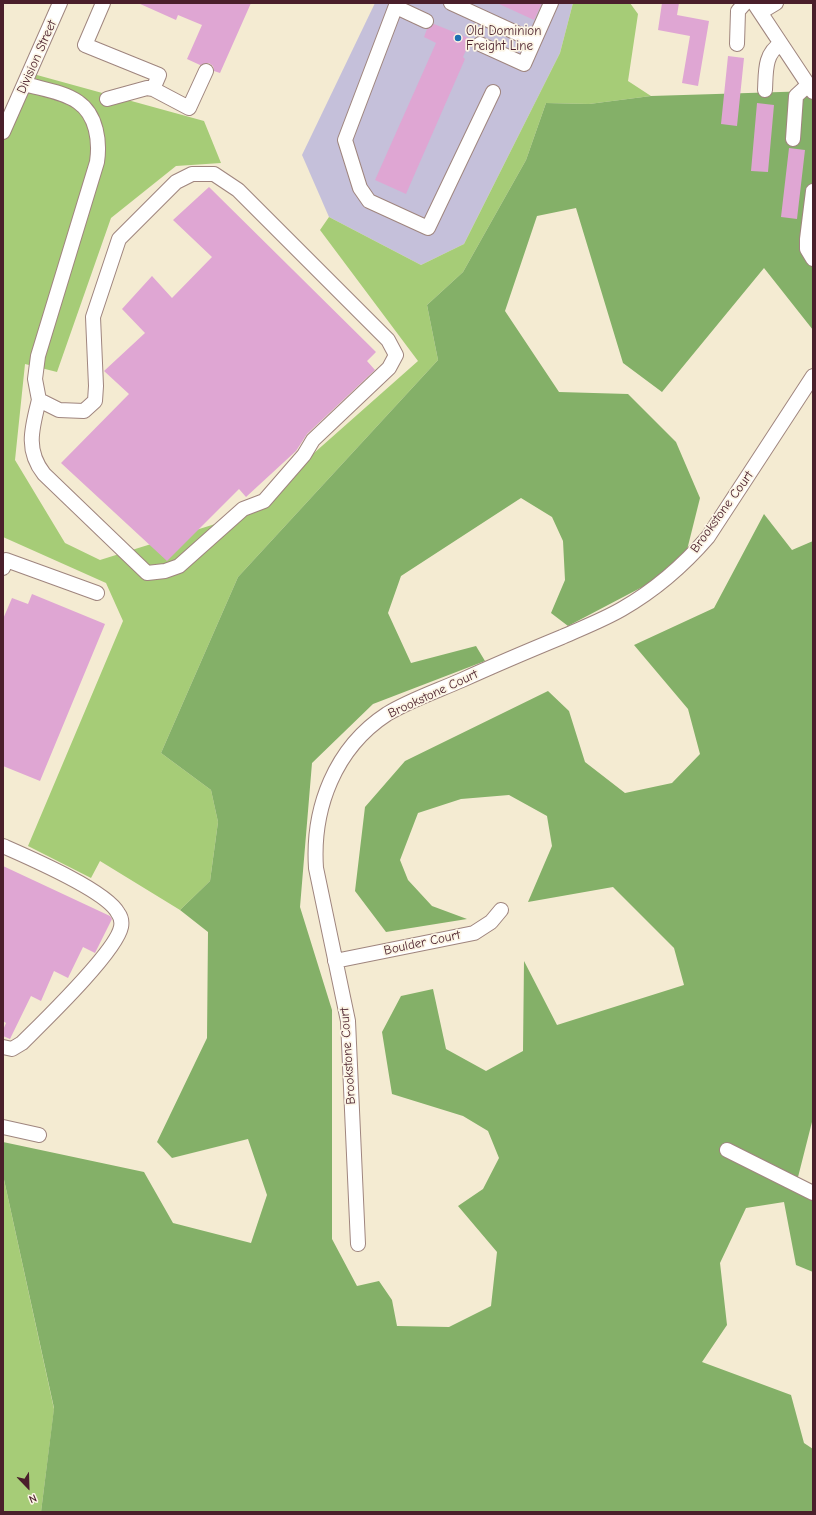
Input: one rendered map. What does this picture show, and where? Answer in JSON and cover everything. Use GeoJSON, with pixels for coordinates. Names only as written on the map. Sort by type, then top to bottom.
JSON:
{"type":"FeatureCollection","features":[{"type":"Feature","properties":{"kind":"street","name":"Division Street"},"geometry":{"type":"LineString","coordinates":[[3,132],[60,3]]}},
{"type":"Feature","properties":{"kind":"street"},"geometry":{"type":"LineString","coordinates":[[103,3],[84,45],[159,75],[153,90]]}},
{"type":"Feature","properties":{"kind":"street"},"geometry":{"type":"LineString","coordinates":[[451,3],[534,41]]}},
{"type":"Feature","properties":{"kind":"street"},"geometry":{"type":"LineString","coordinates":[[480,44],[524,64],[551,3]]}},
{"type":"Feature","properties":{"kind":"street"},"geometry":{"type":"LineString","coordinates":[[736,44],[738,11],[745,3]]}},
{"type":"Feature","properties":{"kind":"street"},"geometry":{"type":"LineString","coordinates":[[776,3],[757,8],[811,88],[796,96],[793,139]]}},
{"type":"Feature","properties":{"kind":"street"},"geometry":{"type":"LineString","coordinates":[[426,21],[396,5],[345,140],[360,188],[369,201],[428,228],[493,92]]}},
{"type":"Feature","properties":{"kind":"street"},"geometry":{"type":"LineString","coordinates":[[765,90],[769,56],[774,48],[781,44]]}},
{"type":"Feature","properties":{"kind":"street"},"geometry":{"type":"LineString","coordinates":[[107,99],[147,88],[189,108],[206,71]]}},
{"type":"Feature","properties":{"kind":"street"},"geometry":{"type":"LineString","coordinates":[[25,84],[55,92],[79,102],[94,124],[98,151],[97,162],[38,356],[36,379],[39,400],[32,430],[32,448],[37,464],[44,474],[147,573],[165,571],[179,566],[243,509],[264,501],[304,455],[313,440],[389,368],[396,355],[388,340],[238,190],[214,174],[192,174],[176,182],[119,239],[93,317],[96,386],[95,401],[84,411],[59,410],[39,400]]}},
{"type":"Feature","properties":{"kind":"street"},"geometry":{"type":"LineString","coordinates":[[813,191],[807,239],[807,249],[813,259]]}},
{"type":"Feature","properties":{"kind":"street","name":"Brookstone Court"},"geometry":{"type":"LineString","coordinates":[[358,1244],[348,1021],[316,868],[315,849],[317,825],[320,806],[328,784],[341,760],[358,739],[387,714],[403,705],[598,621],[643,596],[669,577],[708,537],[813,376]]}},
{"type":"Feature","properties":{"kind":"street"},"geometry":{"type":"LineString","coordinates":[[3,568],[6,560],[97,593]]}},
{"type":"Feature","properties":{"kind":"street"},"geometry":{"type":"LineString","coordinates":[[3,846],[70,878],[97,894],[114,906],[121,919],[121,927],[110,946],[78,985],[22,1043],[12,1049],[3,1047]]}},
{"type":"Feature","properties":{"kind":"street","name":"Boulder Court"},"geometry":{"type":"LineString","coordinates":[[335,961],[474,933],[491,922],[501,910]]}},
{"type":"Feature","properties":{"kind":"street"},"geometry":{"type":"LineString","coordinates":[[3,1127],[39,1135]]}},
{"type":"Feature","properties":{"kind":"street"},"geometry":{"type":"LineString","coordinates":[[727,1150],[813,1193]]}},
{"type":"Feature","properties":{"kind":"shaded area"},"geometry":{"type":"Polygon","coordinates":[[[375,3],[573,3],[560,53],[464,244],[421,265],[329,217],[302,155],[375,3]]]}},
{"type":"Feature","properties":{"kind":"green space"},"geometry":{"type":"Polygon","coordinates":[[[573,3],[630,3],[638,14],[628,81],[651,96],[589,104],[546,103],[526,160],[463,272],[427,305],[438,360],[238,577],[161,753],[211,790],[218,822],[210,881],[180,910],[100,861],[91,878],[28,846],[123,621],[106,583],[3,537],[3,125],[26,72],[204,121],[221,163],[176,166],[111,218],[57,372],[25,364],[15,460],[65,543],[100,560],[244,515],[418,361],[320,230],[329,217],[421,265],[464,244],[560,53],[573,3]]]}},
{"type":"Feature","properties":{"kind":"green space"},"geometry":{"type":"Polygon","coordinates":[[[813,91],[813,330],[764,268],[662,392],[623,363],[576,208],[537,216],[505,311],[559,392],[628,394],[676,442],[700,498],[687,550],[667,574],[568,626],[551,613],[565,580],[563,541],[552,517],[521,498],[401,576],[388,613],[411,663],[476,646],[485,661],[373,704],[312,763],[300,907],[332,1010],[332,1239],[357,1286],[379,1281],[392,1300],[397,1326],[449,1327],[491,1306],[497,1252],[458,1206],[483,1189],[499,1158],[488,1131],[463,1116],[392,1094],[382,1032],[401,996],[433,989],[446,1049],[486,1071],[523,1051],[524,961],[557,1025],[684,985],[674,948],[613,887],[528,902],[552,846],[547,816],[509,795],[461,799],[418,813],[400,860],[408,880],[432,906],[467,919],[386,932],[355,891],[365,807],[405,761],[548,691],[569,711],[585,762],[625,793],[672,783],[700,754],[688,709],[634,645],[714,608],[764,514],[792,550],[813,541],[813,1118],[797,1181],[813,1190],[813,1272],[796,1265],[784,1202],[746,1208],[720,1263],[727,1325],[702,1362],[791,1395],[804,1443],[813,1449],[813,1512],[41,1512],[54,1408],[3,1175],[3,1142],[144,1172],[173,1223],[251,1243],[267,1195],[248,1139],[172,1158],[157,1142],[207,1038],[208,932],[180,910],[210,881],[218,822],[211,790],[161,753],[238,577],[438,360],[427,305],[463,272],[526,160],[546,103],[589,104],[651,96],[813,91]]]}},
{"type":"Feature","properties":{"kind":"green space"},"geometry":{"type":"Polygon","coordinates":[[[3,1175],[54,1409],[41,1512],[3,1512],[3,1175]]]}},
{"type":"Feature","properties":{"kind":"building"},"geometry":{"type":"Polygon","coordinates":[[[138,3],[251,3],[220,73],[214,71],[213,66],[209,63],[200,65],[187,59],[202,25],[178,15],[176,20],[138,3]]]}},
{"type":"Feature","properties":{"kind":"building"},"geometry":{"type":"Polygon","coordinates":[[[497,3],[542,3],[534,20],[497,3]]]}},
{"type":"Feature","properties":{"kind":"building"},"geometry":{"type":"Polygon","coordinates":[[[662,3],[679,3],[677,15],[709,21],[698,86],[682,83],[690,36],[658,30],[662,3]]]}},
{"type":"Feature","properties":{"kind":"building"},"geometry":{"type":"Polygon","coordinates":[[[434,24],[471,39],[463,57],[465,59],[406,194],[375,180],[436,43],[424,37],[427,29],[434,24]]]}},
{"type":"Feature","properties":{"kind":"building"},"geometry":{"type":"Polygon","coordinates":[[[728,56],[744,58],[737,126],[721,124],[728,56]]]}},
{"type":"Feature","properties":{"kind":"building"},"geometry":{"type":"Polygon","coordinates":[[[757,103],[774,105],[768,172],[751,171],[757,103]]]}},
{"type":"Feature","properties":{"kind":"building"},"geometry":{"type":"Polygon","coordinates":[[[789,148],[805,150],[797,219],[781,217],[789,148]]]}},
{"type":"Feature","properties":{"kind":"building"},"geometry":{"type":"Polygon","coordinates":[[[209,187],[376,352],[367,361],[375,370],[307,434],[296,451],[246,497],[239,489],[167,561],[61,463],[129,394],[104,371],[145,333],[122,309],[152,276],[172,298],[212,257],[173,220],[209,187]]]}},
{"type":"Feature","properties":{"kind":"building"},"geometry":{"type":"Polygon","coordinates":[[[32,594],[105,624],[40,781],[3,766],[3,619],[12,598],[28,604],[32,594]]]}},
{"type":"Feature","properties":{"kind":"building"},"geometry":{"type":"Polygon","coordinates":[[[3,866],[110,916],[112,919],[95,953],[83,947],[68,978],[54,971],[41,1001],[31,996],[10,1039],[3,1036],[3,1030],[6,1023],[3,1021],[3,866]]]}},
{"type":"Feature","properties":{"kind":"place","name":"Old Dominion Freight Line"},"geometry":{"type":"Point","coordinates":[458,38]}}]}
